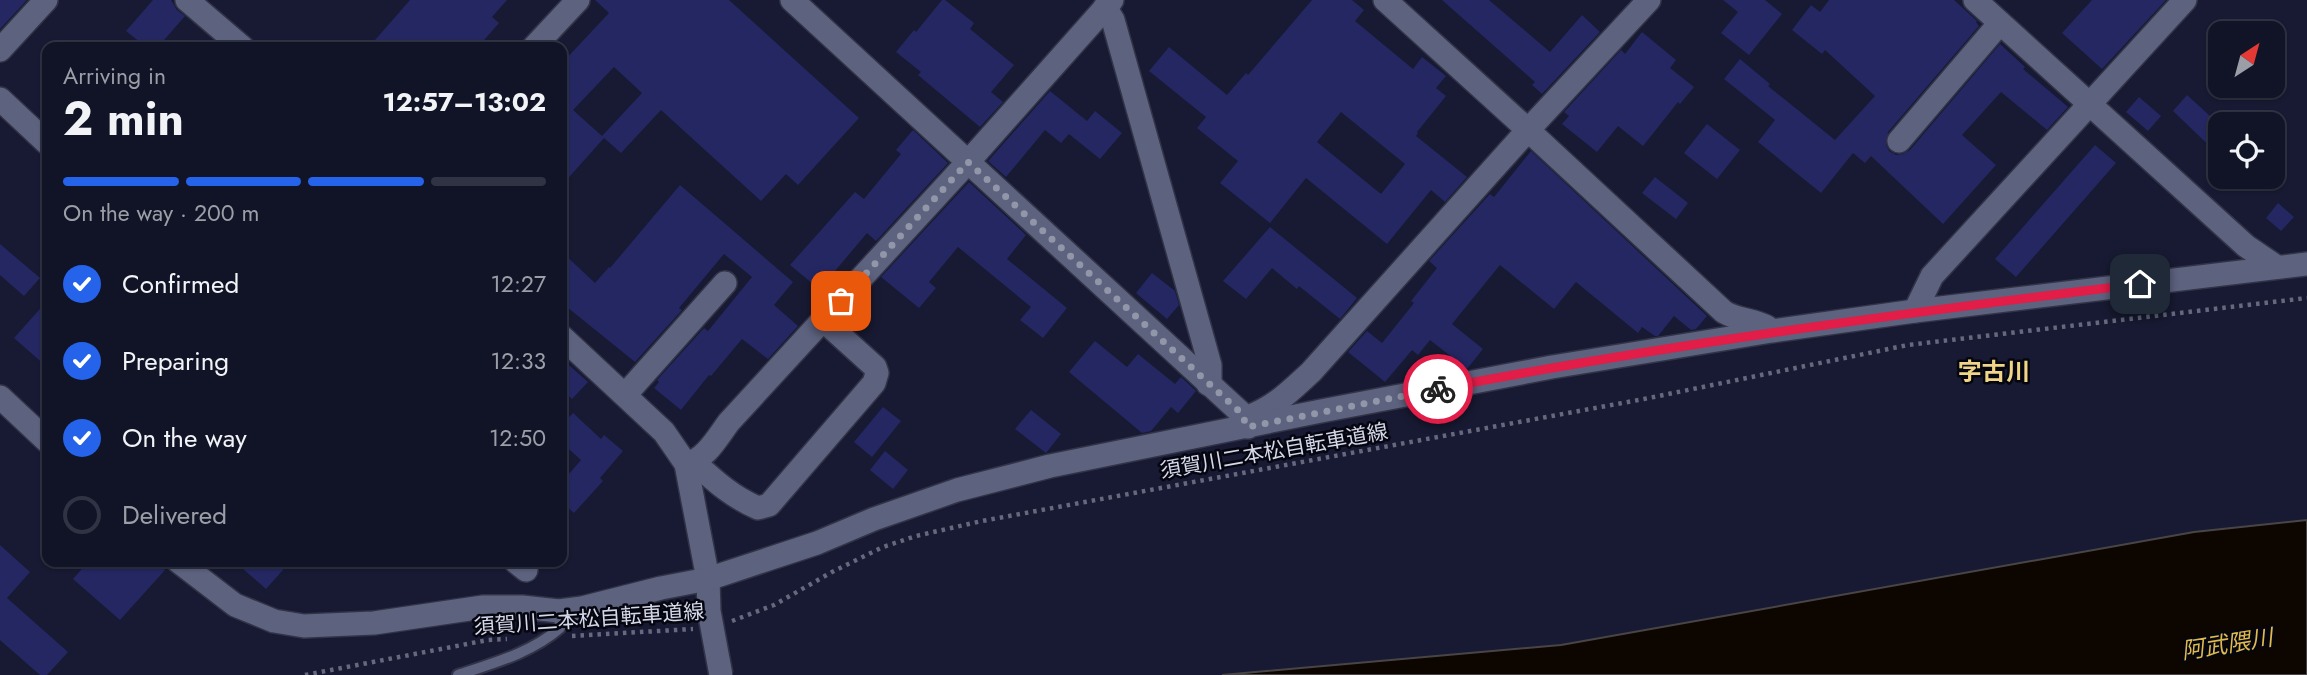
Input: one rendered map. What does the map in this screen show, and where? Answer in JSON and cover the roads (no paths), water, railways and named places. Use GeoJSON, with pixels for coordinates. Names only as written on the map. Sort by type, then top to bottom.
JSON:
{"type":"FeatureCollection","features":[{"type":"Feature","properties":{"kind":"street"},"geometry":{"type":"LineString","coordinates":[[0,50],[46,0]]}},
{"type":"Feature","properties":{"kind":"street"},"geometry":{"type":"LineString","coordinates":[[187,0],[236,42]]}},
{"type":"Feature","properties":{"kind":"street"},"geometry":{"type":"LineString","coordinates":[[539,42],[579,0]]}},
{"type":"Feature","properties":{"kind":"street"},"geometry":{"type":"LineString","coordinates":[[792,0],[1240,412],[1246,423]]}},
{"type":"Feature","properties":{"kind":"street"},"geometry":{"type":"LineString","coordinates":[[1385,0],[1724,312],[1739,320],[1754,321],[1772,331]]}},
{"type":"Feature","properties":{"kind":"street"},"geometry":{"type":"LineString","coordinates":[[1246,423],[1269,409],[1311,372],[1528,130],[1649,0]]}},
{"type":"Feature","properties":{"kind":"street"},"geometry":{"type":"LineString","coordinates":[[1975,0],[2246,246],[2277,267]]}},
{"type":"Feature","properties":{"kind":"street"},"geometry":{"type":"LineString","coordinates":[[1915,311],[1932,276],[2185,0]]}},
{"type":"Feature","properties":{"kind":"street"},"geometry":{"type":"LineString","coordinates":[[690,463],[706,453],[729,422],[1109,4]]}},
{"type":"Feature","properties":{"kind":"street"},"geometry":{"type":"LineString","coordinates":[[1109,4],[1210,365],[1208,384]]}},
{"type":"Feature","properties":{"kind":"street"},"geometry":{"type":"LineString","coordinates":[[1899,141],[2000,23]]}},
{"type":"Feature","properties":{"kind":"street"},"geometry":{"type":"LineString","coordinates":[[0,99],[42,138]]}},
{"type":"Feature","properties":{"kind":"street"},"geometry":{"type":"LineString","coordinates":[[185,567],[234,605],[274,621],[304,626],[373,623],[483,607],[559,611],[582,608],[708,579],[817,543],[874,519],[957,490],[1050,466],[1246,423],[1552,367],[1772,331],[2307,264]]}},
{"type":"Feature","properties":{"kind":"street"},"geometry":{"type":"LineString","coordinates":[[625,395],[725,283]]}},
{"type":"Feature","properties":{"kind":"street"},"geometry":{"type":"LineString","coordinates":[[567,342],[664,432],[690,463],[738,500],[758,508],[769,505],[874,383],[877,373],[875,367],[823,320]]}},
{"type":"Feature","properties":{"kind":"street"},"geometry":{"type":"LineString","coordinates":[[0,397],[42,436]]}},
{"type":"Feature","properties":{"kind":"street"},"geometry":{"type":"LineString","coordinates":[[690,463],[708,579],[703,620],[721,675]]}},
{"type":"Feature","properties":{"kind":"lane"},"geometry":{"type":"LineString","coordinates":[[458,675],[513,656],[548,637],[559,628],[559,611]]}},
{"type":"Feature","properties":{"kind":"water","name":"阿武隈川"},"geometry":{"type":"Polygon","coordinates":[[[2307,520],[2307,675],[1222,675],[1561,645],[2194,532],[2307,520]]]}},
{"type":"Feature","properties":{"kind":"district","name":"字古川"},"geometry":{"type":"Point","coordinates":[1994,371]}}]}
